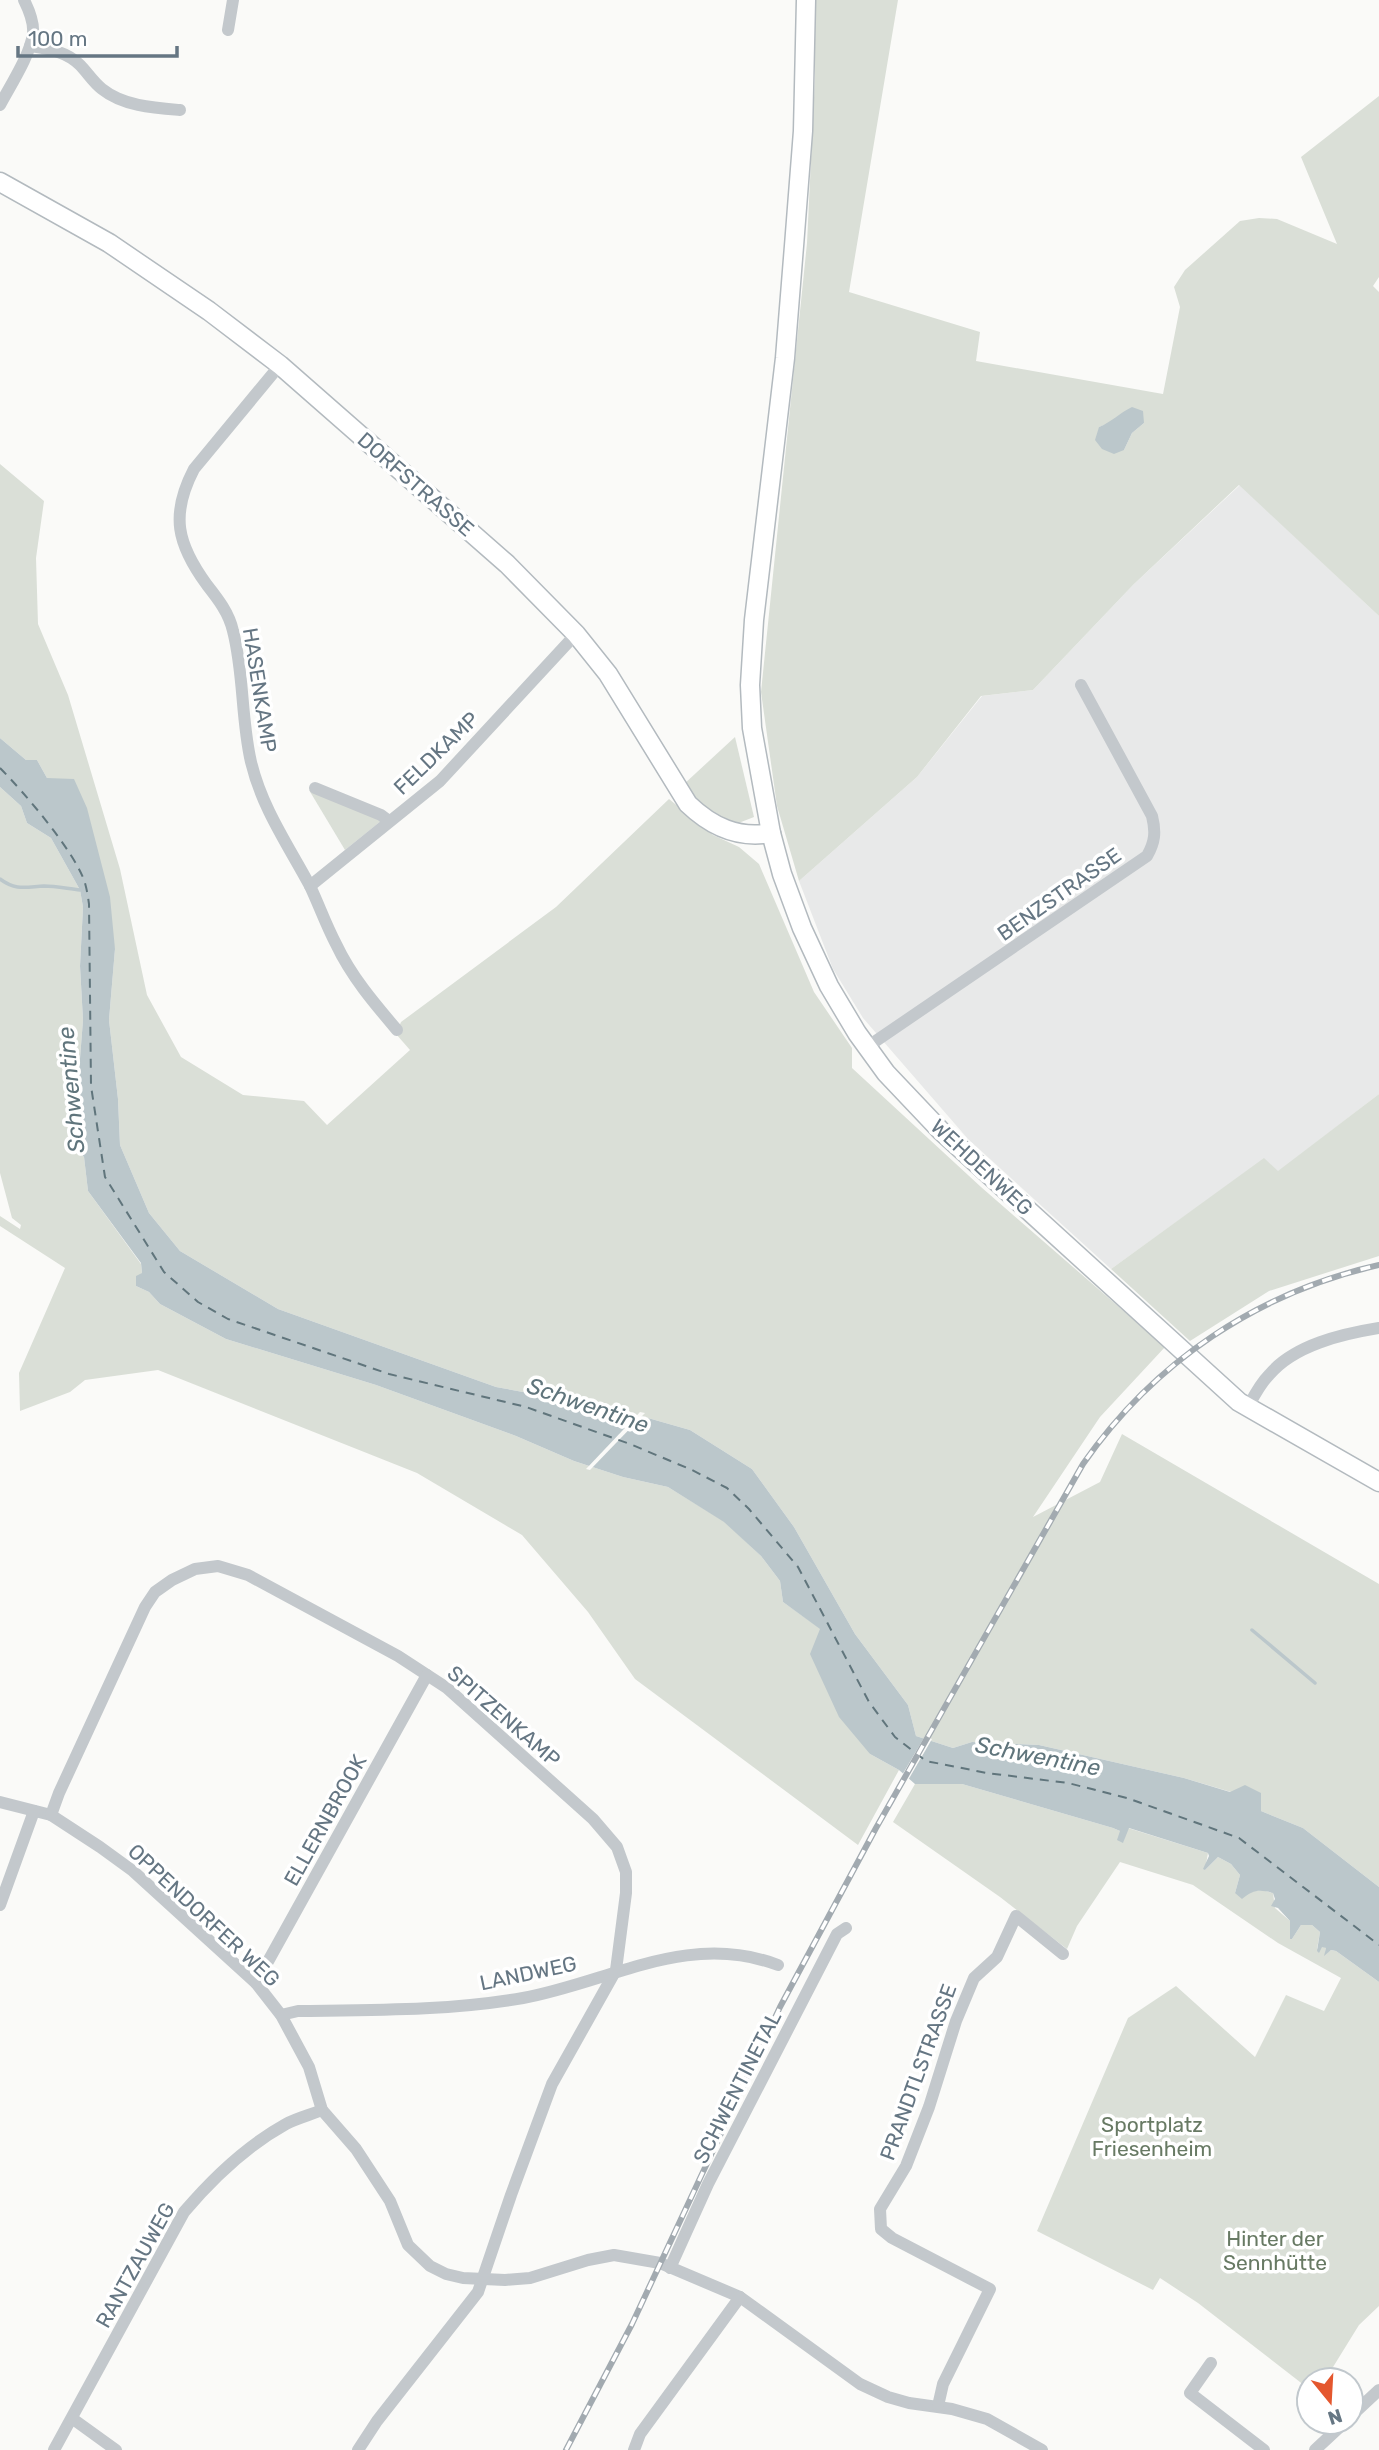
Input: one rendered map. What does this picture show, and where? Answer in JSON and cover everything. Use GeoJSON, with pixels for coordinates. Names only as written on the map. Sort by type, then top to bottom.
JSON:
{"type":"FeatureCollection","features":[{"type":"Feature","properties":{"kind":"main road","name":"WEHDENWEG"},"geometry":{"type":"LineString","coordinates":[[806,0],[803,131],[785,358],[754,620],[750,685],[752,728],[771,833],[782,874],[829,986],[886,1073],[941,1131],[1185,1354],[1248,1407],[1379,1482]]}},
{"type":"Feature","properties":{"kind":"main road","name":"DORFSTRASSE"},"geometry":{"type":"LineString","coordinates":[[0,182],[129,256],[209,311],[279,365],[507,564],[576,634],[623,695],[688,804],[703,818],[732,832],[753,836],[771,833]]}},
{"type":"Feature","properties":{"kind":"street"},"geometry":{"type":"LineString","coordinates":[[0,106],[30,46],[33,34],[24,0]]}},
{"type":"Feature","properties":{"kind":"street"},"geometry":{"type":"LineString","coordinates":[[228,30],[233,0]]}},
{"type":"Feature","properties":{"kind":"street"},"geometry":{"type":"LineString","coordinates":[[30,46],[57,51],[71,57],[102,89],[115,97],[132,103],[180,110]]}},
{"type":"Feature","properties":{"kind":"street","name":"HASENKAMP"},"geometry":{"type":"LineString","coordinates":[[279,365],[194,468],[184,488],[178,518],[181,537],[188,555],[226,611],[234,633],[250,758],[270,816],[310,886],[352,973],[397,1030]]}},
{"type":"Feature","properties":{"kind":"street","name":"FELDKAMP"},"geometry":{"type":"LineString","coordinates":[[310,886],[440,782],[576,634]]}},
{"type":"Feature","properties":{"kind":"street","name":"BENZSTRASSE"},"geometry":{"type":"LineString","coordinates":[[867,1047],[1147,856],[1154,843],[1152,816],[1081,685]]}},
{"type":"Feature","properties":{"kind":"street"},"geometry":{"type":"LineString","coordinates":[[315,788],[381,815],[389,821]]}},
{"type":"Feature","properties":{"kind":"street"},"geometry":{"type":"LineString","coordinates":[[1248,1407],[1269,1374],[1286,1359],[1307,1348],[1379,1328]]}},
{"type":"Feature","properties":{"kind":"street","name":"SPITZENKAMP"},"geometry":{"type":"LineString","coordinates":[[51,1815],[145,1607],[155,1592],[195,1569],[218,1566],[248,1575],[398,1656],[447,1688],[583,1811],[617,1847],[626,1872],[617,1970],[552,2084],[510,2195],[478,2292],[376,2421],[358,2450]]}},
{"type":"Feature","properties":{"kind":"street","name":"ELLERNBROOK"},"geometry":{"type":"LineString","coordinates":[[256,1983],[427,1675]]}},
{"type":"Feature","properties":{"kind":"street","name":"OPPENDORFER WEG"},"geometry":{"type":"LineString","coordinates":[[0,1802],[51,1815],[133,1871],[256,1983],[281,2015],[309,2067],[322,2110],[356,2149],[390,2201],[403,2236],[419,2257],[430,2266],[446,2274],[482,2280],[530,2277],[614,2255],[660,2263],[738,2296],[860,2384],[898,2400],[939,2406],[987,2419],[1042,2450]]}},
{"type":"Feature","properties":{"kind":"street"},"geometry":{"type":"LineString","coordinates":[[0,1905],[34,1811]]}},
{"type":"Feature","properties":{"kind":"street","name":"PRANDTLSTRASSE"},"geometry":{"type":"LineString","coordinates":[[939,2406],[943,2384],[990,2289],[892,2238],[881,2229],[880,2210],[906,2166],[929,2107],[956,2021],[974,1978],[997,1957],[1016,1916],[1063,1954]]}},
{"type":"Feature","properties":{"kind":"street","name":"SCHWENTINETAL"},"geometry":{"type":"LineString","coordinates":[[670,2268],[708,2185],[837,1934],[846,1928]]}},
{"type":"Feature","properties":{"kind":"street","name":"LANDWEG"},"geometry":{"type":"LineString","coordinates":[[281,2015],[298,2011],[415,2008],[492,2002],[554,1991],[617,1970],[687,1955],[747,1956],[778,1965]]}},
{"type":"Feature","properties":{"kind":"street","name":"RANTZAUWEG"},"geometry":{"type":"LineString","coordinates":[[54,2450],[184,2212],[204,2189],[262,2139],[289,2123],[322,2110]]}},
{"type":"Feature","properties":{"kind":"street"},"geometry":{"type":"LineString","coordinates":[[634,2450],[640,2434],[738,2296]]}},
{"type":"Feature","properties":{"kind":"street"},"geometry":{"type":"LineString","coordinates":[[1211,2363],[1190,2393],[1264,2450]]}},
{"type":"Feature","properties":{"kind":"street"},"geometry":{"type":"LineString","coordinates":[[1365,2403],[1379,2390]]}},
{"type":"Feature","properties":{"kind":"street"},"geometry":{"type":"LineString","coordinates":[[73,2419],[116,2450]]}},
{"type":"Feature","properties":{"kind":"street"},"geometry":{"type":"LineString","coordinates":[[1315,2450],[1330,2436]]}},
{"type":"Feature","properties":{"kind":"shaded area"},"geometry":{"type":"Polygon","coordinates":[[[1240,485],[1379,616],[1379,1094],[1278,1172],[1264,1159],[1111,1269],[968,1139],[863,1018],[833,969],[799,881],[917,777],[982,696],[1033,690],[1133,585],[1240,485]]]}},
{"type":"Feature","properties":{"kind":"green space"},"geometry":{"type":"Polygon","coordinates":[[[814,0],[898,0],[849,292],[980,332],[976,361],[1163,394],[1180,307],[1174,287],[1185,270],[1240,221],[1277,219],[1337,244],[1301,157],[1379,96],[1379,277],[1373,286],[1379,292],[1379,616],[1239,485],[1133,585],[1033,690],[981,696],[917,777],[799,881],[777,806],[761,692],[807,243],[815,77],[814,0]],[[1112,422],[1099,427],[1124,450],[1132,433],[1144,423],[1112,422]]]}},
{"type":"Feature","properties":{"kind":"green space"},"geometry":{"type":"Polygon","coordinates":[[[0,464],[44,501],[36,558],[38,624],[68,695],[120,869],[147,995],[181,1057],[243,1095],[304,1101],[327,1125],[410,1050],[396,1034],[401,1022],[556,907],[669,799],[713,835],[739,847],[759,864],[814,992],[852,1048],[852,1068],[981,1187],[1165,1347],[1100,1417],[1033,1517],[1100,1482],[1122,1434],[1379,1584],[1379,1887],[1303,1828],[1261,1811],[1231,1792],[1184,1778],[1039,1745],[972,1742],[953,1748],[916,1736],[908,1705],[855,1634],[794,1527],[752,1469],[690,1430],[620,1410],[496,1387],[278,1309],[180,1251],[149,1213],[120,1145],[109,1020],[115,949],[47,778],[37,760],[26,760],[0,738],[0,464]]]}},
{"type":"Feature","properties":{"kind":"green space"},"geometry":{"type":"Polygon","coordinates":[[[735,737],[754,817],[736,824],[703,812],[683,785],[735,737]]]}},
{"type":"Feature","properties":{"kind":"green space"},"geometry":{"type":"Polygon","coordinates":[[[0,787],[21,806],[27,823],[51,838],[80,890],[83,907],[80,966],[83,1020],[79,1071],[80,1117],[69,1140],[84,1157],[88,1191],[141,1264],[142,1273],[136,1286],[149,1292],[160,1304],[226,1339],[376,1385],[516,1436],[574,1461],[623,1477],[668,1487],[725,1522],[761,1556],[780,1581],[783,1602],[821,1629],[870,1754],[899,1770],[858,1845],[635,1679],[588,1612],[522,1535],[417,1473],[158,1370],[85,1380],[70,1392],[20,1411],[19,1373],[65,1268],[0,1226],[0,1216],[20,1229],[21,1225],[12,1218],[0,1173],[0,787]]]}},
{"type":"Feature","properties":{"kind":"green space"},"geometry":{"type":"Polygon","coordinates":[[[309,790],[377,816],[381,821],[345,850],[309,790]]]}},
{"type":"Feature","properties":{"kind":"green space"},"geometry":{"type":"Polygon","coordinates":[[[1379,1094],[1379,1256],[1269,1291],[1190,1341],[1111,1269],[1264,1158],[1278,1171],[1379,1094]]]}},
{"type":"Feature","properties":{"kind":"green space"},"geometry":{"type":"Polygon","coordinates":[[[915,1784],[962,1784],[1113,1828],[1120,1831],[1123,1842],[1128,1828],[1208,1853],[1205,1870],[1218,1857],[1231,1864],[1240,1875],[1235,1893],[1262,1890],[1273,1893],[1275,1908],[1290,1921],[1292,1939],[1301,1925],[1312,1925],[1320,1932],[1317,1949],[1322,1946],[1326,1948],[1325,1954],[1331,1950],[1336,1951],[1379,1982],[1379,2306],[1359,2325],[1334,2366],[1295,2366],[1295,2378],[1198,2303],[1160,2278],[1153,2290],[1037,2231],[1128,2018],[1176,1986],[1255,2057],[1286,1995],[1324,2011],[1341,1978],[1278,1943],[1193,1885],[1120,1862],[1077,1926],[1067,1949],[1000,1897],[893,1822],[915,1784]]]}},
{"type":"Feature","properties":{"kind":"water"},"geometry":{"type":"Polygon","coordinates":[[[1132,407],[1143,411],[1144,423],[1132,433],[1124,450],[1114,454],[1102,449],[1095,440],[1099,427],[1132,407]]]}},
{"type":"Feature","properties":{"kind":"water","name":"Schwentine"},"geometry":{"type":"Polygon","coordinates":[[[0,738],[26,760],[37,760],[47,778],[74,779],[87,808],[110,897],[115,949],[109,1020],[120,1145],[149,1213],[180,1251],[278,1309],[496,1387],[620,1410],[690,1430],[752,1469],[794,1527],[855,1634],[908,1705],[916,1736],[953,1748],[972,1742],[1039,1745],[1184,1778],[1230,1792],[1245,1785],[1261,1793],[1261,1811],[1303,1828],[1379,1887],[1379,1982],[1336,1951],[1331,1950],[1324,1956],[1326,1948],[1322,1947],[1319,1953],[1320,1932],[1312,1925],[1301,1925],[1290,1939],[1290,1921],[1278,1908],[1271,1906],[1275,1899],[1273,1893],[1256,1891],[1242,1899],[1235,1893],[1240,1875],[1231,1864],[1218,1857],[1205,1870],[1203,1869],[1208,1853],[1129,1828],[1123,1843],[1117,1840],[1120,1831],[1113,1828],[962,1784],[915,1784],[899,1770],[870,1754],[839,1717],[810,1654],[820,1629],[783,1602],[780,1581],[761,1556],[724,1522],[668,1487],[623,1477],[574,1461],[516,1436],[376,1385],[226,1339],[160,1304],[149,1292],[136,1286],[136,1276],[142,1273],[141,1263],[88,1191],[84,1157],[69,1140],[80,1117],[79,1071],[83,1020],[80,966],[83,907],[80,890],[51,838],[27,823],[21,806],[0,787],[0,738]]]}},
{"type":"Feature","properties":{"kind":"pier"},"geometry":{"type":"Polygon","coordinates":[[[640,1412],[645,1413],[590,1470],[586,1469],[640,1412]]]}},
{"type":"Feature","properties":{"kind":"pier"},"geometry":{"type":"Polygon","coordinates":[[[925,1736],[932,1739],[907,1782],[901,1777],[925,1736]]]}},
{"type":"Feature","properties":{"kind":"waterway"},"geometry":{"type":"LineString","coordinates":[[0,879],[21,887],[81,888]]}},
{"type":"Feature","properties":{"kind":"waterway"},"geometry":{"type":"LineString","coordinates":[[1252,1630],[1315,1683]]}},
{"type":"Feature","properties":{"kind":"ferry route"},"geometry":{"type":"LineString","coordinates":[[0,768],[60,839],[80,870],[86,886],[89,904],[91,1086],[105,1177],[164,1272],[198,1302],[228,1319],[389,1374],[526,1407],[630,1444],[727,1488],[749,1509],[798,1567],[869,1702],[895,1737],[926,1761],[987,1773],[1068,1783],[1127,1798],[1239,1838],[1379,1945]]}},
{"type":"Feature","properties":{"kind":"railway"},"geometry":{"type":"LineString","coordinates":[[566,2450],[632,2324],[780,2007],[876,1828],[1083,1464],[1111,1427],[1142,1394],[1176,1363],[1212,1336],[1292,1293],[1334,1277],[1379,1265]]}},
{"type":"Feature","properties":{"kind":"park label","name":"Sportplatz Friesenheim"},"geometry":{"type":"Point","coordinates":[1152,2136]}},
{"type":"Feature","properties":{"kind":"park label","name":"Hinter der Sennhütte"},"geometry":{"type":"Point","coordinates":[1275,2250]}}]}
